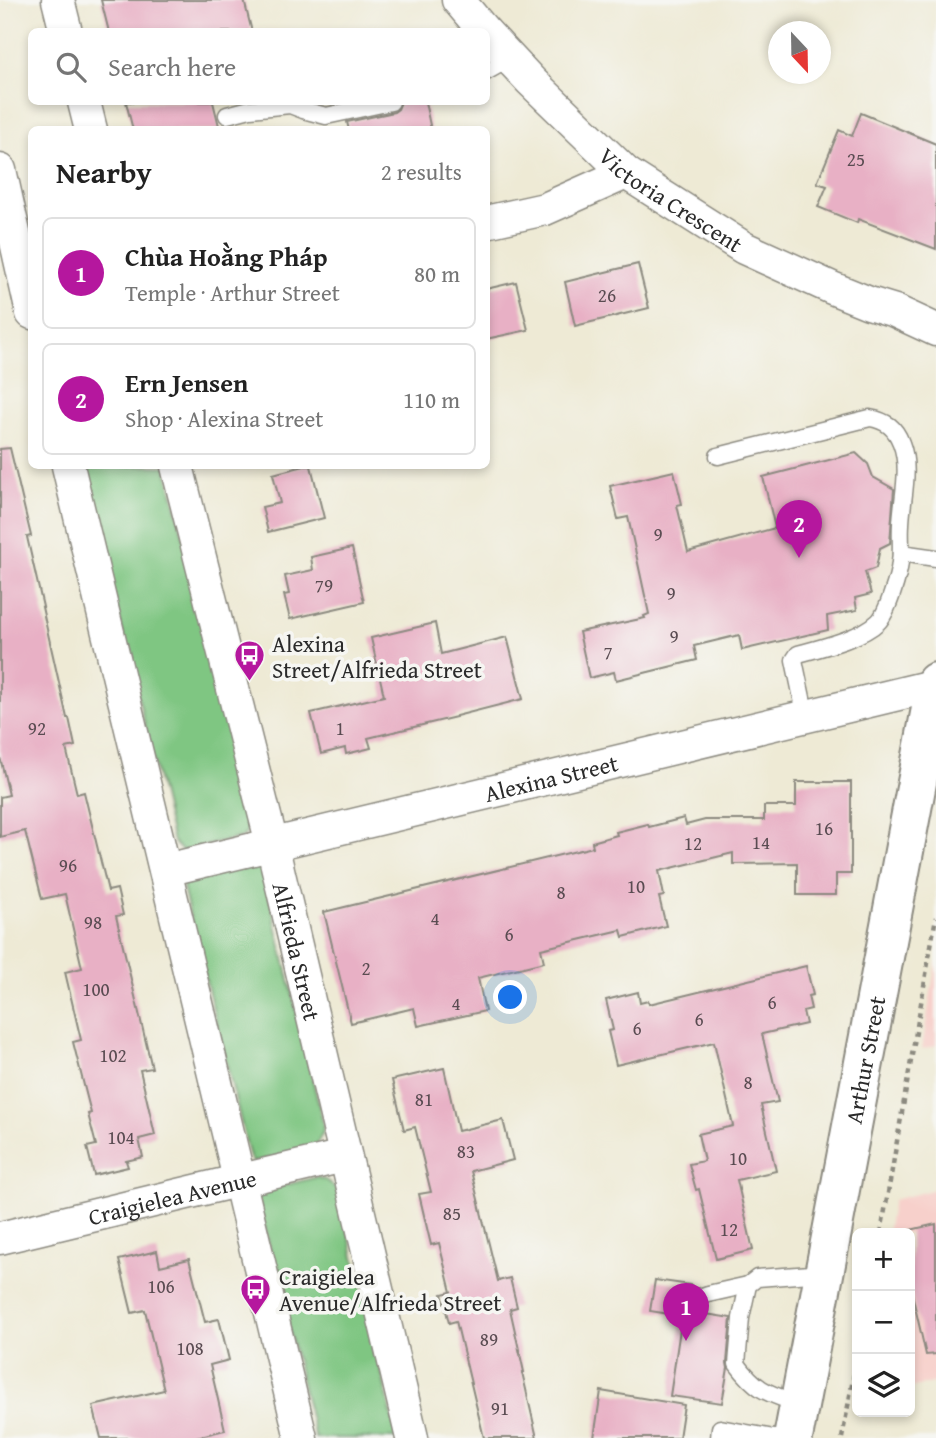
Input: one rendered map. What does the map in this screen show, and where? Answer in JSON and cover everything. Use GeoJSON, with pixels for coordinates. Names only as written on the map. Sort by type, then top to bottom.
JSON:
{"type":"FeatureCollection","features":[{"type":"Feature","properties":{"kind":"street"},"geometry":{"type":"LineString","coordinates":[[58,0],[65,28]]}},
{"type":"Feature","properties":{"kind":"street","name":"Victoria Crescent"},"geometry":{"type":"LineString","coordinates":[[458,0],[482,28]]}},
{"type":"Feature","properties":{"kind":"street","name":"Victoria Crescent"},"geometry":{"type":"LineString","coordinates":[[490,43],[498,65],[626,173],[744,248],[832,288],[895,311],[936,330]]}},
{"type":"Feature","properties":{"kind":"street"},"geometry":{"type":"LineString","coordinates":[[85,105],[90,126]]}},
{"type":"Feature","properties":{"kind":"street"},"geometry":{"type":"LineString","coordinates":[[0,170],[28,295]]}},
{"type":"Feature","properties":{"kind":"street"},"geometry":{"type":"LineString","coordinates":[[490,221],[545,209],[626,173]]}},
{"type":"Feature","properties":{"kind":"street","name":"Victoria Crescent"},"geometry":{"type":"LineString","coordinates":[[895,311],[936,316]]}},
{"type":"Feature","properties":{"kind":"street"},"geometry":{"type":"LineString","coordinates":[[69,469],[301,1438]]}},
{"type":"Feature","properties":{"kind":"street","name":"Alfrieda Street"},"geometry":{"type":"LineString","coordinates":[[178,469],[272,845],[412,1438]]}},
{"type":"Feature","properties":{"kind":"street","name":"Alexina Street"},"geometry":{"type":"LineString","coordinates":[[166,870],[936,684]]}},
{"type":"Feature","properties":{"kind":"street","name":"Arthur Street"},"geometry":{"type":"LineString","coordinates":[[796,1421],[936,684]]}},
{"type":"Feature","properties":{"kind":"street","name":"Craigielea Avenue"},"geometry":{"type":"LineString","coordinates":[[0,1238],[344,1156]]}},
{"type":"Feature","properties":{"kind":"lane"},"geometry":{"type":"LineString","coordinates":[[227,115],[250,109],[290,105],[326,116],[377,105]]}},
{"type":"Feature","properties":{"kind":"lane"},"geometry":{"type":"LineString","coordinates":[[718,456],[870,418],[884,421],[893,428],[901,441],[906,458],[901,553],[890,599],[880,622],[862,633],[798,654],[794,660],[806,717]]}},
{"type":"Feature","properties":{"kind":"lane"},"geometry":{"type":"LineString","coordinates":[[901,553],[936,558]]}},
{"type":"Feature","properties":{"kind":"lane"},"geometry":{"type":"LineString","coordinates":[[694,1299],[748,1285],[757,1278],[824,1273]]}},
{"type":"Feature","properties":{"kind":"lane"},"geometry":{"type":"LineString","coordinates":[[748,1285],[737,1346],[737,1364],[748,1378],[796,1421]]}},
{"type":"Feature","properties":{"kind":"lane"},"geometry":{"type":"LineString","coordinates":[[719,1438],[720,1429],[774,1438]]}},
{"type":"Feature","properties":{"kind":"path"},"geometry":{"type":"LineString","coordinates":[[881,1228],[936,917]]}},
{"type":"Feature","properties":{"kind":"path"},"geometry":{"type":"LineString","coordinates":[[842,1438],[852,1385]]}},
{"type":"Feature","properties":{"kind":"shaded area"},"geometry":{"type":"Polygon","coordinates":[[[936,961],[936,1045],[922,1049],[936,961]]]}},
{"type":"Feature","properties":{"kind":"shaded area"},"geometry":{"type":"Polygon","coordinates":[[[936,1189],[936,1382],[915,1387],[915,1228],[888,1228],[893,1200],[936,1189]]]}},
{"type":"Feature","properties":{"kind":"green space"},"geometry":{"type":"Polygon","coordinates":[[[84,469],[167,469],[250,814],[249,827],[243,837],[182,851],[173,842],[84,469]]]}},
{"type":"Feature","properties":{"kind":"green space"},"geometry":{"type":"Polygon","coordinates":[[[257,864],[263,870],[323,1132],[315,1147],[253,1162],[183,888],[185,877],[257,864]]]}},
{"type":"Feature","properties":{"kind":"green space"},"geometry":{"type":"Polygon","coordinates":[[[317,1177],[330,1183],[339,1193],[397,1438],[315,1438],[258,1198],[261,1191],[317,1177]]]}},
{"type":"Feature","properties":{"kind":"building"},"geometry":{"type":"Polygon","coordinates":[[[101,0],[244,0],[251,28],[108,28],[101,0]]]}},
{"type":"Feature","properties":{"kind":"building"},"geometry":{"type":"Polygon","coordinates":[[[127,105],[214,105],[219,126],[132,126],[127,105]]]}},
{"type":"Feature","properties":{"kind":"building"},"geometry":{"type":"Polygon","coordinates":[[[400,105],[426,105],[430,126],[348,126],[347,122],[398,109],[400,105]]]}},
{"type":"Feature","properties":{"kind":"building"},"geometry":{"type":"Polygon","coordinates":[[[861,113],[936,144],[936,249],[858,219],[857,223],[818,207],[827,186],[817,183],[839,130],[852,136],[861,113]]]}},
{"type":"Feature","properties":{"kind":"building"},"geometry":{"type":"Polygon","coordinates":[[[638,264],[649,308],[575,326],[565,282],[638,264]]]}},
{"type":"Feature","properties":{"kind":"building"},"geometry":{"type":"Polygon","coordinates":[[[516,282],[528,330],[490,338],[490,288],[516,282]]]}},
{"type":"Feature","properties":{"kind":"building"},"geometry":{"type":"Polygon","coordinates":[[[10,448],[31,536],[27,537],[42,607],[75,746],[66,748],[77,794],[84,792],[108,891],[117,889],[123,915],[116,916],[152,1068],[140,1070],[155,1135],[139,1139],[143,1157],[126,1161],[128,1167],[94,1175],[87,1147],[96,1145],[88,1114],[91,1113],[73,1042],[81,1040],[65,972],[82,968],[65,894],[42,899],[25,831],[0,837],[0,797],[9,795],[0,757],[0,449],[10,448]]]}},
{"type":"Feature","properties":{"kind":"building"},"geometry":{"type":"Polygon","coordinates":[[[856,453],[868,464],[873,477],[894,489],[890,543],[880,548],[876,568],[865,572],[871,594],[855,598],[857,610],[827,616],[828,630],[742,650],[739,635],[694,646],[697,660],[616,680],[614,672],[589,678],[579,632],[645,618],[644,616],[649,614],[628,517],[618,519],[610,486],[674,471],[682,504],[677,505],[688,552],[775,528],[763,477],[856,453]]]}},
{"type":"Feature","properties":{"kind":"building"},"geometry":{"type":"Polygon","coordinates":[[[292,469],[312,469],[324,518],[268,532],[262,507],[280,503],[273,474],[292,469]]]}},
{"type":"Feature","properties":{"kind":"building"},"geometry":{"type":"Polygon","coordinates":[[[352,548],[364,602],[290,619],[284,595],[289,594],[285,576],[313,570],[311,557],[352,548]]]}},
{"type":"Feature","properties":{"kind":"building"},"geometry":{"type":"Polygon","coordinates":[[[435,623],[441,654],[507,637],[523,699],[368,738],[371,748],[346,754],[345,748],[321,754],[311,713],[384,696],[371,638],[435,623]]]}},
{"type":"Feature","properties":{"kind":"building"},"geometry":{"type":"Polygon","coordinates":[[[796,782],[851,782],[851,874],[836,874],[836,895],[797,895],[797,863],[733,864],[733,853],[659,871],[664,896],[659,897],[666,926],[623,937],[621,930],[541,949],[544,962],[478,978],[485,1011],[418,1026],[414,1008],[351,1023],[324,912],[593,847],[592,842],[617,835],[616,832],[648,824],[649,827],[684,818],[686,825],[705,820],[764,820],[764,806],[796,806],[796,782]]]}},
{"type":"Feature","properties":{"kind":"building"},"geometry":{"type":"Polygon","coordinates":[[[806,966],[813,995],[808,996],[811,1009],[803,1011],[806,1024],[762,1034],[778,1102],[761,1105],[776,1171],[737,1180],[753,1250],[716,1259],[699,1189],[696,1190],[689,1164],[704,1161],[698,1134],[733,1126],[714,1042],[616,1065],[608,1031],[613,1030],[606,1000],[638,992],[640,1003],[648,1001],[649,1004],[806,966]]]}},
{"type":"Feature","properties":{"kind":"building"},"geometry":{"type":"Polygon","coordinates":[[[444,1068],[458,1131],[503,1120],[513,1160],[471,1171],[498,1281],[510,1278],[517,1307],[510,1309],[537,1438],[484,1438],[456,1321],[449,1323],[442,1294],[451,1292],[439,1243],[431,1245],[419,1194],[431,1192],[415,1127],[404,1130],[392,1080],[444,1068]]]}},
{"type":"Feature","properties":{"kind":"building"},"geometry":{"type":"Polygon","coordinates":[[[936,1224],[936,1354],[926,1355],[915,1307],[915,1229],[936,1224]]]}},
{"type":"Feature","properties":{"kind":"building"},"geometry":{"type":"Polygon","coordinates":[[[157,1251],[160,1266],[189,1259],[205,1322],[219,1319],[229,1360],[210,1365],[225,1430],[192,1438],[101,1438],[93,1406],[164,1390],[145,1310],[132,1313],[119,1260],[157,1251]]]}},
{"type":"Feature","properties":{"kind":"building"},"geometry":{"type":"Polygon","coordinates":[[[655,1280],[691,1285],[684,1298],[687,1311],[731,1318],[728,1368],[722,1403],[670,1396],[682,1316],[650,1311],[655,1280]]]}},
{"type":"Feature","properties":{"kind":"building"},"geometry":{"type":"Polygon","coordinates":[[[601,1391],[684,1405],[679,1438],[594,1438],[601,1391]]]}},
{"type":"Feature","properties":{"kind":"place","name":"Ern Jensen"},"geometry":{"type":"Point","coordinates":[799,558]}},
{"type":"Feature","properties":{"kind":"place","name":"Alexina Street/Alfrieda Street"},"geometry":{"type":"Point","coordinates":[249,683]}},
{"type":"Feature","properties":{"kind":"place","name":"Craigielea Avenue/Alfrieda Street"},"geometry":{"type":"Point","coordinates":[256,1316]}},
{"type":"Feature","properties":{"kind":"place","name":"Chùa Hoằng Pháp"},"geometry":{"type":"Point","coordinates":[686,1341]}}]}
